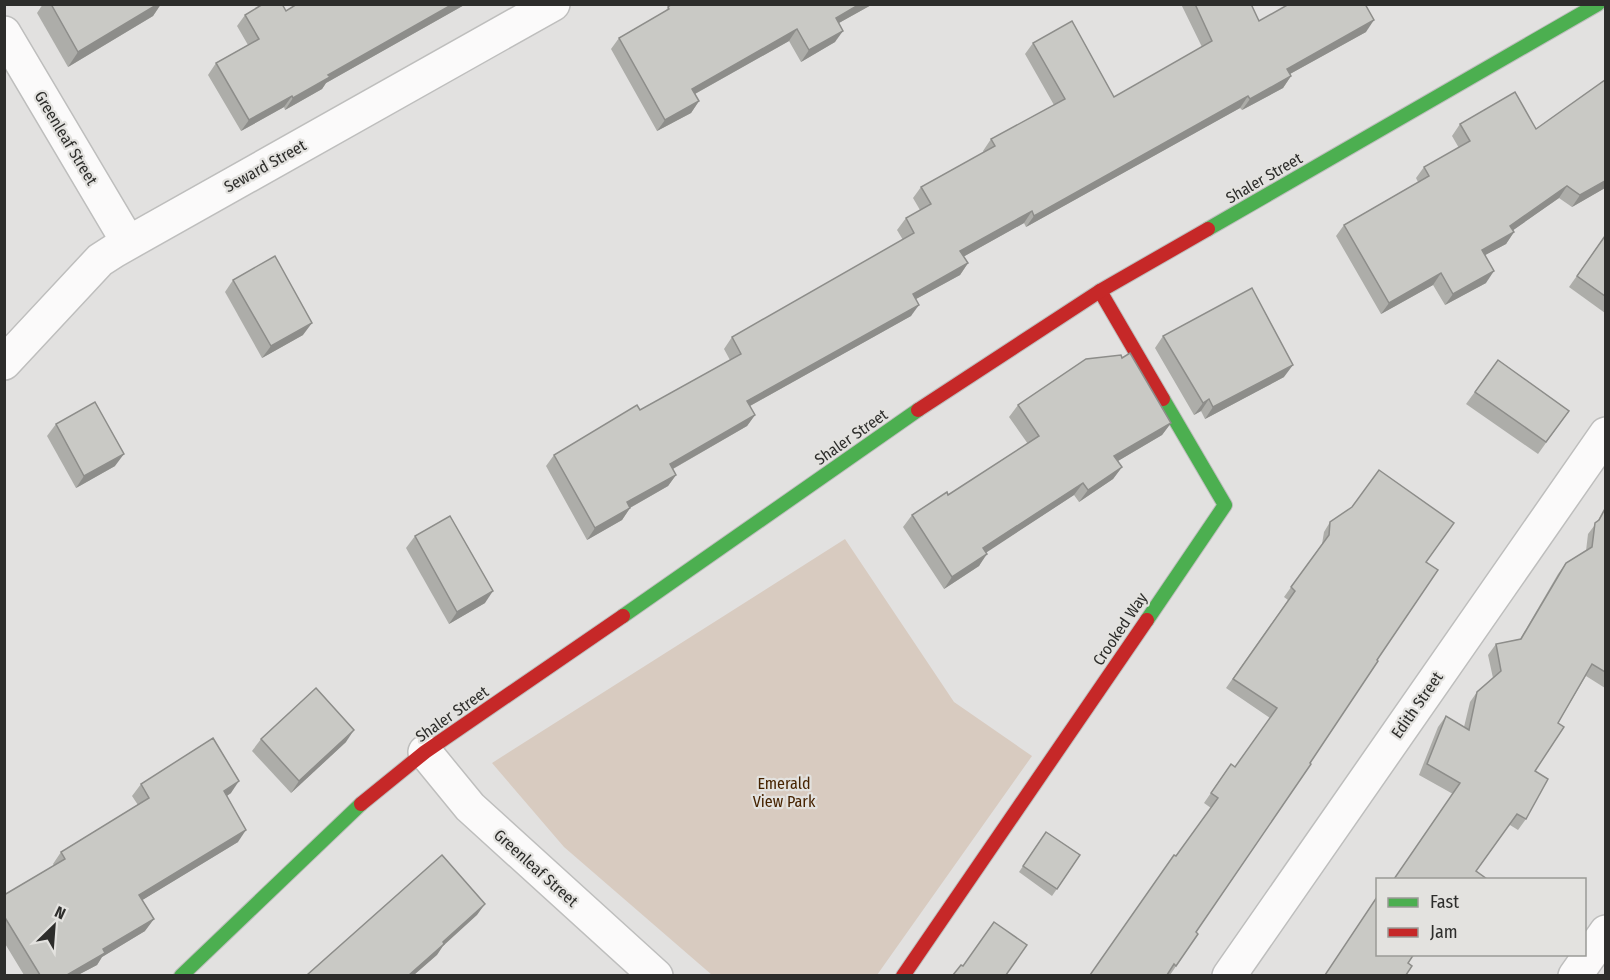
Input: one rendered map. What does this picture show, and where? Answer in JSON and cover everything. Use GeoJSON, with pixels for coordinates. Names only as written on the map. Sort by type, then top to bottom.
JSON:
{"type":"FeatureCollection","features":[{"type":"Feature","properties":{"kind":"street","name":"Seward Street"},"geometry":{"type":"LineString","coordinates":[[4,363],[100,260],[128,242],[553,4]]}},
{"type":"Feature","properties":{"kind":"street","name":"Shaler Street"},"geometry":{"type":"LineString","coordinates":[[180,975],[373,793],[425,752],[767,517],[930,401],[1100,291],[1598,4]]}},
{"type":"Feature","properties":{"kind":"street","name":"Greenleaf Street"},"geometry":{"type":"LineString","coordinates":[[4,33],[128,242]]}},
{"type":"Feature","properties":{"kind":"street","name":"Crooked Way"},"geometry":{"type":"LineString","coordinates":[[903,975],[1225,505],[1100,291]]}},
{"type":"Feature","properties":{"kind":"street","name":"Edith Street"},"geometry":{"type":"LineString","coordinates":[[1229,975],[1605,434]]}},
{"type":"Feature","properties":{"kind":"street","name":"Greenleaf Street"},"geometry":{"type":"LineString","coordinates":[[425,752],[470,807],[641,971]]}},
{"type":"Feature","properties":{"kind":"street"},"geometry":{"type":"LineString","coordinates":[[1575,975],[1605,933]]}},
{"type":"Feature","properties":{"kind":"green space","name":"Emerald View Park"},"geometry":{"type":"Polygon","coordinates":[[[845,539],[954,702],[1032,756],[877,975],[712,975],[564,847],[492,763],[845,539]]]}},
{"type":"Feature","properties":{"kind":"building"},"geometry":{"type":"Polygon","coordinates":[[[51,4],[158,4],[78,52],[51,4]]]}},
{"type":"Feature","properties":{"kind":"building"},"geometry":{"type":"Polygon","coordinates":[[[263,4],[282,4],[286,11],[297,4],[453,4],[328,75],[330,77],[249,120],[216,63],[259,39],[245,15],[263,4]]]}},
{"type":"Feature","properties":{"kind":"building"},"geometry":{"type":"Polygon","coordinates":[[[672,4],[860,4],[836,18],[843,31],[809,50],[797,29],[692,89],[699,101],[665,120],[619,38],[669,9],[668,7],[672,4]]]}},
{"type":"Feature","properties":{"kind":"building"},"geometry":{"type":"Polygon","coordinates":[[[1195,4],[1251,4],[1259,21],[1289,4],[1365,4],[1374,20],[1287,69],[1291,76],[1250,99],[1248,96],[1034,216],[1032,211],[960,251],[968,263],[913,294],[919,305],[747,401],[755,415],[670,464],[676,475],[627,502],[630,508],[595,528],[554,455],[637,405],[640,410],[741,354],[732,337],[914,233],[906,218],[931,204],[921,187],[995,146],[991,139],[1065,99],[1033,43],[1072,21],[1114,97],[1212,41],[1195,4]]]}},
{"type":"Feature","properties":{"kind":"building"},"geometry":{"type":"Polygon","coordinates":[[[1605,80],[1605,181],[1580,195],[1567,186],[1510,226],[1514,232],[1482,250],[1494,271],[1453,294],[1441,273],[1389,303],[1344,225],[1429,176],[1424,167],[1470,141],[1460,124],[1515,92],[1536,129],[1605,80]]]}},
{"type":"Feature","properties":{"kind":"building"},"geometry":{"type":"Polygon","coordinates":[[[1605,236],[1605,296],[1577,276],[1605,236]]]}},
{"type":"Feature","properties":{"kind":"building"},"geometry":{"type":"Polygon","coordinates":[[[275,256],[312,323],[271,346],[233,280],[275,256]]]}},
{"type":"Feature","properties":{"kind":"building"},"geometry":{"type":"Polygon","coordinates":[[[1252,288],[1293,365],[1213,407],[1209,399],[1203,403],[1163,336],[1252,288]]]}},
{"type":"Feature","properties":{"kind":"building"},"geometry":{"type":"Polygon","coordinates":[[[1130,353],[1171,423],[1114,456],[1122,467],[1088,490],[1083,483],[983,548],[987,554],[952,577],[912,515],[947,492],[948,495],[1039,436],[1018,405],[1086,359],[1121,355],[1122,358],[1130,353]]]}},
{"type":"Feature","properties":{"kind":"building"},"geometry":{"type":"Polygon","coordinates":[[[1498,360],[1569,411],[1546,442],[1475,392],[1498,360]]]}},
{"type":"Feature","properties":{"kind":"building"},"geometry":{"type":"Polygon","coordinates":[[[95,402],[124,454],[84,476],[56,424],[95,402]]]}},
{"type":"Feature","properties":{"kind":"building"},"geometry":{"type":"Polygon","coordinates":[[[1379,470],[1454,523],[1426,562],[1438,570],[1311,764],[1196,932],[1198,934],[1176,966],[1174,964],[1167,975],[1090,975],[1174,855],[1176,856],[1218,798],[1211,793],[1231,764],[1235,767],[1277,708],[1233,679],[1295,591],[1291,587],[1329,535],[1330,522],[1352,507],[1379,470]]]}},
{"type":"Feature","properties":{"kind":"building"},"geometry":{"type":"Polygon","coordinates":[[[1605,509],[1605,672],[1592,664],[1558,723],[1564,727],[1535,771],[1548,779],[1526,819],[1517,814],[1476,871],[1486,878],[1395,878],[1460,783],[1427,764],[1446,716],[1469,730],[1477,692],[1501,671],[1496,644],[1521,639],[1566,563],[1592,547],[1595,523],[1605,509]]]}},
{"type":"Feature","properties":{"kind":"building"},"geometry":{"type":"Polygon","coordinates":[[[450,516],[493,591],[457,612],[415,536],[450,516]]]}},
{"type":"Feature","properties":{"kind":"building"},"geometry":{"type":"Polygon","coordinates":[[[316,688],[354,730],[299,781],[261,739],[316,688]]]}},
{"type":"Feature","properties":{"kind":"building"},"geometry":{"type":"Polygon","coordinates":[[[213,738],[239,781],[224,791],[246,830],[139,895],[154,919],[103,949],[105,953],[67,975],[40,975],[4,916],[4,895],[65,859],[61,852],[149,798],[141,784],[213,738]]]}},
{"type":"Feature","properties":{"kind":"building"},"geometry":{"type":"Polygon","coordinates":[[[1046,832],[1080,855],[1057,889],[1023,866],[1046,832]]]}},
{"type":"Feature","properties":{"kind":"building"},"geometry":{"type":"Polygon","coordinates":[[[442,855],[485,904],[443,942],[444,944],[409,975],[307,975],[442,855]]]}},
{"type":"Feature","properties":{"kind":"building"},"geometry":{"type":"Polygon","coordinates":[[[1376,898],[1376,956],[1413,956],[1408,963],[1412,966],[1406,975],[1325,975],[1376,898]]]}},
{"type":"Feature","properties":{"kind":"building"},"geometry":{"type":"Polygon","coordinates":[[[994,922],[1027,945],[1006,975],[953,975],[961,965],[963,966],[994,922]]]}},
{"type":"Feature","properties":{"kind":"traffic: fast"},"geometry":{"type":"LineString","coordinates":[[1208,229],[1598,4]]}},
{"type":"Feature","properties":{"kind":"traffic: fast"},"geometry":{"type":"LineString","coordinates":[[1147,620],[1225,505],[1163,399]]}},
{"type":"Feature","properties":{"kind":"traffic: fast"},"geometry":{"type":"LineString","coordinates":[[623,616],[918,410]]}},
{"type":"Feature","properties":{"kind":"traffic: fast"},"geometry":{"type":"LineString","coordinates":[[181,976],[361,804]]}},
{"type":"Feature","properties":{"kind":"traffic: jam"},"geometry":{"type":"LineString","coordinates":[[918,410],[1100,291],[1208,229]]}},
{"type":"Feature","properties":{"kind":"traffic: jam"},"geometry":{"type":"LineString","coordinates":[[1100,291],[1163,399]]}},
{"type":"Feature","properties":{"kind":"traffic: jam"},"geometry":{"type":"LineString","coordinates":[[361,804],[425,752],[623,616]]}},
{"type":"Feature","properties":{"kind":"traffic: jam"},"geometry":{"type":"LineString","coordinates":[[903,976],[1147,620]]}}]}
